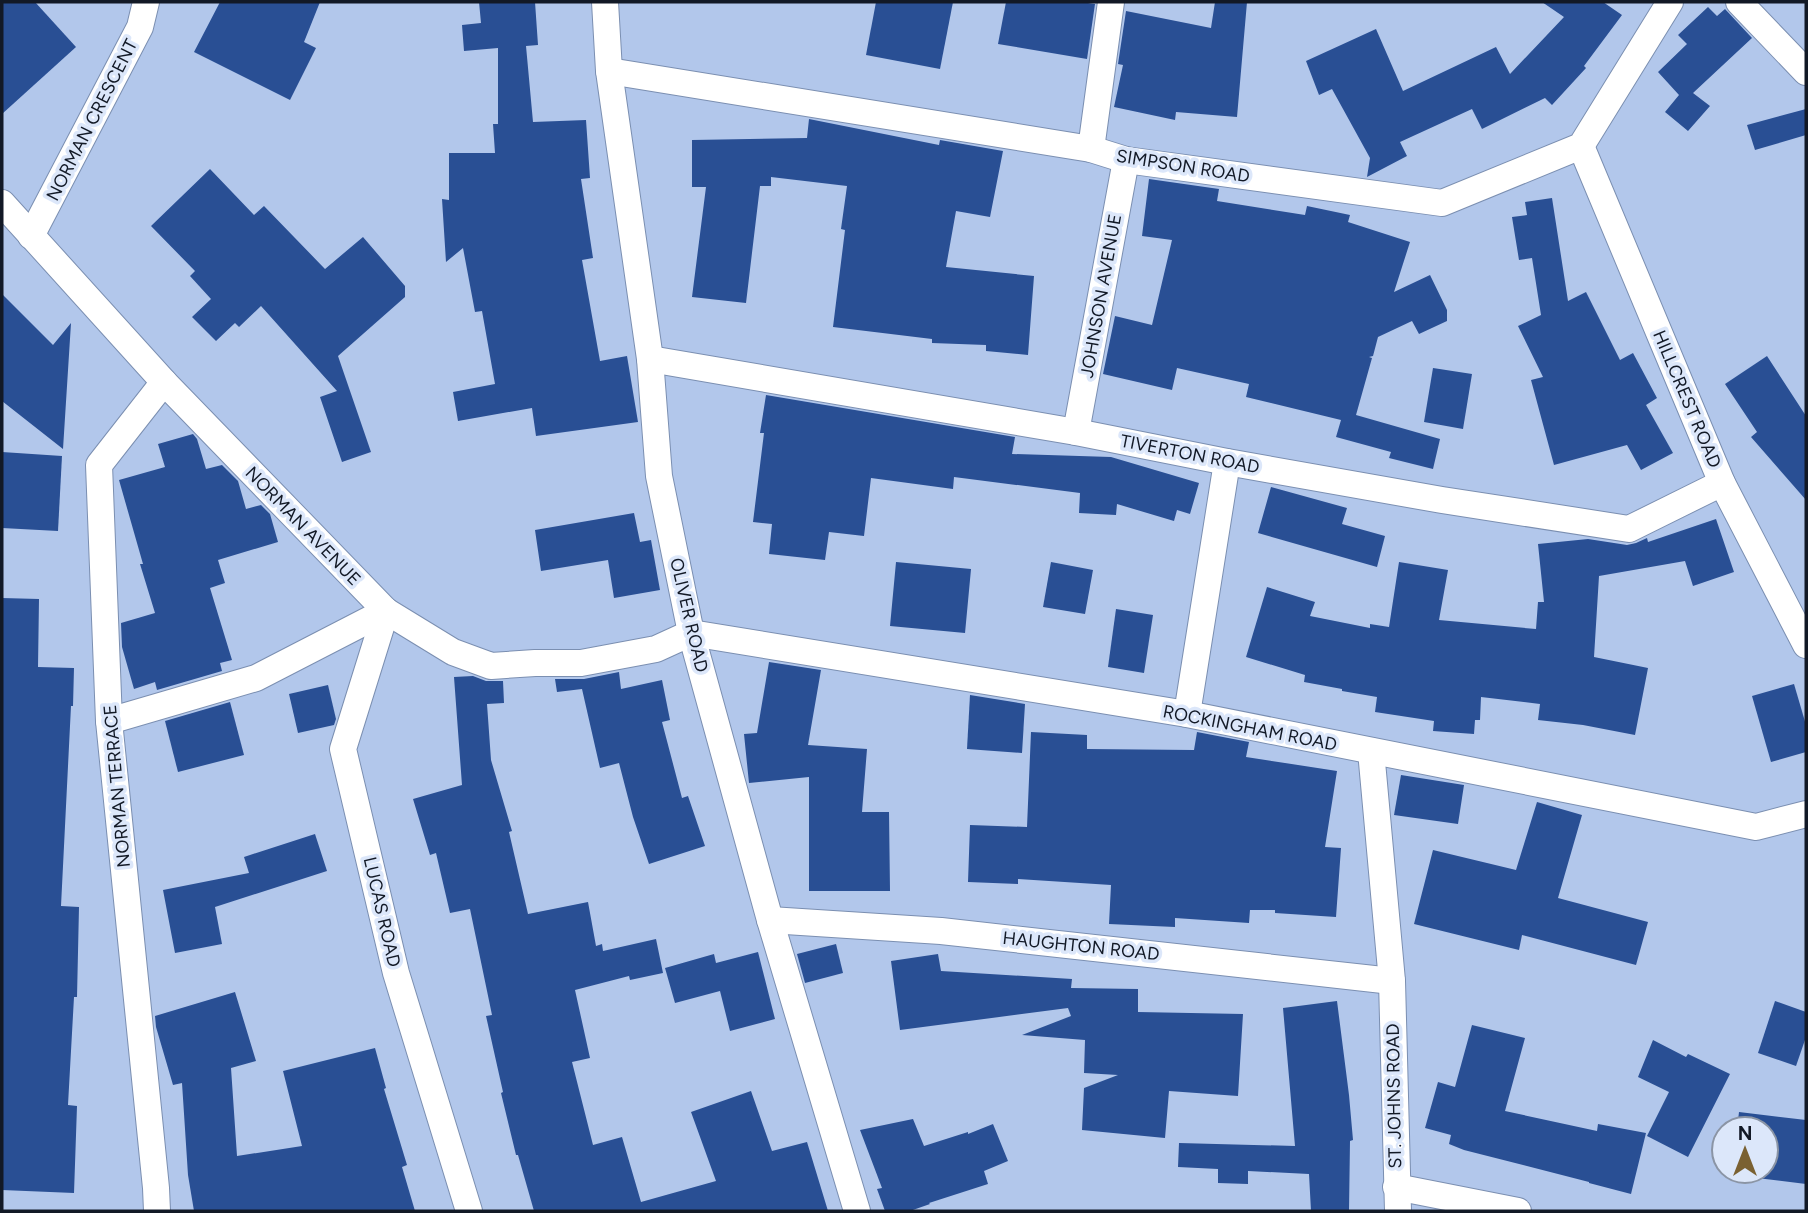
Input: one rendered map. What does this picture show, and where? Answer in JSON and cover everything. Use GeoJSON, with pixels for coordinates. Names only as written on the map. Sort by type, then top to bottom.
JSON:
{"type":"FeatureCollection","features":[{"type":"Feature","properties":{"kind":"street","name":"NORMAN CRESCENT"},"geometry":{"type":"LineString","coordinates":[[31,236],[140,27],[146,2]]}},
{"type":"Feature","properties":{"kind":"street","name":"OLIVER ROAD"},"geometry":{"type":"LineString","coordinates":[[605,2],[609,71],[650,359],[659,476],[691,633],[770,920],[857,1211]]}},
{"type":"Feature","properties":{"kind":"street"},"geometry":{"type":"LineString","coordinates":[[1091,149],[1111,2]]}},
{"type":"Feature","properties":{"kind":"street"},"geometry":{"type":"LineString","coordinates":[[1581,146],[1670,2]]}},
{"type":"Feature","properties":{"kind":"street"},"geometry":{"type":"LineString","coordinates":[[1739,2],[1806,72]]}},
{"type":"Feature","properties":{"kind":"street","name":"SIMPSON ROAD"},"geometry":{"type":"LineString","coordinates":[[609,71],[1091,149],[1126,160],[1441,203],[1581,146]]}},
{"type":"Feature","properties":{"kind":"street","name":"HILLCREST ROAD"},"geometry":{"type":"LineString","coordinates":[[1581,146],[1722,483],[1806,645]]}},
{"type":"Feature","properties":{"kind":"street","name":"JOHNSON AVENUE"},"geometry":{"type":"LineString","coordinates":[[1076,432],[1126,160]]}},
{"type":"Feature","properties":{"kind":"street","name":"NORMAN AVENUE"},"geometry":{"type":"LineString","coordinates":[[2,203],[164,383],[386,611],[453,652],[491,666],[581,663],[656,649],[691,633]]}},
{"type":"Feature","properties":{"kind":"street","name":"TIVERTON ROAD"},"geometry":{"type":"LineString","coordinates":[[650,359],[1076,432],[1441,500],[1629,529],[1722,483]]}},
{"type":"Feature","properties":{"kind":"street","name":"NORMAN TERRACE"},"geometry":{"type":"LineString","coordinates":[[157,1211],[109,721],[99,465],[164,383]]}},
{"type":"Feature","properties":{"kind":"street"},"geometry":{"type":"LineString","coordinates":[[1187,714],[1227,462]]}},
{"type":"Feature","properties":{"kind":"street"},"geometry":{"type":"LineString","coordinates":[[109,721],[256,678],[386,611]]}},
{"type":"Feature","properties":{"kind":"street","name":"LUCAS ROAD"},"geometry":{"type":"LineString","coordinates":[[386,611],[343,749],[396,973],[469,1211]]}},
{"type":"Feature","properties":{"kind":"street","name":"ROCKINGHAM ROAD"},"geometry":{"type":"LineString","coordinates":[[691,633],[1187,714],[1756,827],[1806,814]]}},
{"type":"Feature","properties":{"kind":"street","name":"ST. JOHNS ROAD"},"geometry":{"type":"LineString","coordinates":[[1371,751],[1392,981],[1397,1199]]}},
{"type":"Feature","properties":{"kind":"street","name":"HAUGHTON ROAD"},"geometry":{"type":"LineString","coordinates":[[770,920],[941,930],[1392,981]]}},
{"type":"Feature","properties":{"kind":"street"},"geometry":{"type":"LineString","coordinates":[[1397,1199],[1518,1211]]}},
{"type":"Feature","properties":{"kind":"building"},"geometry":{"type":"Polygon","coordinates":[[[2,2],[35,2],[76,47],[2,114],[2,2]]]}},
{"type":"Feature","properties":{"kind":"building"},"geometry":{"type":"Polygon","coordinates":[[[220,2],[320,2],[304,42],[316,48],[290,100],[194,52],[220,2]]]}},
{"type":"Feature","properties":{"kind":"building"},"geometry":{"type":"Polygon","coordinates":[[[479,2],[535,2],[538,45],[526,46],[533,122],[586,120],[590,178],[581,179],[593,258],[582,260],[600,361],[627,356],[638,422],[536,436],[532,408],[458,421],[453,392],[495,384],[482,311],[475,312],[463,248],[446,262],[442,199],[449,200],[449,153],[495,153],[493,124],[498,124],[498,48],[464,51],[462,25],[481,23],[479,2]]]}},
{"type":"Feature","properties":{"kind":"building"},"geometry":{"type":"Polygon","coordinates":[[[876,2],[953,2],[940,69],[866,55],[876,2]]]}},
{"type":"Feature","properties":{"kind":"building"},"geometry":{"type":"Polygon","coordinates":[[[1006,2],[1095,4],[1087,59],[998,44],[1006,2]]]}},
{"type":"Feature","properties":{"kind":"building"},"geometry":{"type":"Polygon","coordinates":[[[1215,2],[1247,2],[1237,117],[1176,112],[1175,120],[1114,107],[1123,65],[1118,64],[1126,11],[1211,28],[1215,2]]]}},
{"type":"Feature","properties":{"kind":"building"},"geometry":{"type":"Polygon","coordinates":[[[1542,2],[1603,2],[1622,15],[1584,66],[1586,68],[1552,105],[1545,98],[1482,129],[1472,109],[1400,142],[1407,156],[1367,177],[1370,158],[1332,89],[1319,95],[1306,61],[1376,29],[1403,91],[1496,47],[1510,74],[1564,17],[1542,2]]]}},
{"type":"Feature","properties":{"kind":"building"},"geometry":{"type":"Polygon","coordinates":[[[1708,7],[1717,16],[1725,9],[1752,38],[1693,93],[1710,106],[1688,131],[1665,112],[1679,95],[1658,72],[1687,44],[1678,35],[1708,7]]]}},
{"type":"Feature","properties":{"kind":"building"},"geometry":{"type":"Polygon","coordinates":[[[1806,109],[1806,135],[1755,150],[1747,125],[1806,109]]]}},
{"type":"Feature","properties":{"kind":"building"},"geometry":{"type":"Polygon","coordinates":[[[809,119],[939,145],[940,140],[1003,151],[990,217],[956,211],[946,267],[1034,276],[1028,355],[986,351],[986,345],[932,343],[932,339],[833,327],[845,230],[841,229],[847,186],[771,177],[771,186],[760,186],[746,303],[692,297],[706,187],[692,187],[692,140],[807,138],[809,119]]]}},
{"type":"Feature","properties":{"kind":"building"},"geometry":{"type":"Polygon","coordinates":[[[210,169],[254,215],[264,206],[325,269],[363,237],[405,286],[405,297],[338,356],[371,452],[342,462],[320,397],[337,391],[261,306],[239,327],[235,323],[216,341],[192,317],[211,299],[190,276],[195,271],[151,226],[210,169]]]}},
{"type":"Feature","properties":{"kind":"building"},"geometry":{"type":"Polygon","coordinates":[[[1149,179],[1219,189],[1217,201],[1305,215],[1307,206],[1350,215],[1348,222],[1410,242],[1394,292],[1430,275],[1447,310],[1447,321],[1419,334],[1412,321],[1378,337],[1373,356],[1369,357],[1372,358],[1356,415],[1440,439],[1433,469],[1389,458],[1391,452],[1336,437],[1341,420],[1246,397],[1249,384],[1177,368],[1172,390],[1103,374],[1115,316],[1152,325],[1172,240],[1142,236],[1149,179]]]}},
{"type":"Feature","properties":{"kind":"building"},"geometry":{"type":"Polygon","coordinates":[[[1552,198],[1568,301],[1586,292],[1620,360],[1633,353],[1657,398],[1646,405],[1673,453],[1641,470],[1627,445],[1554,465],[1531,380],[1543,377],[1518,326],[1541,315],[1532,258],[1519,260],[1512,217],[1527,215],[1525,202],[1552,198]]]}},
{"type":"Feature","properties":{"kind":"building"},"geometry":{"type":"Polygon","coordinates":[[[2,294],[53,345],[71,323],[63,449],[2,401],[2,294]]]}},
{"type":"Feature","properties":{"kind":"building"},"geometry":{"type":"Polygon","coordinates":[[[1767,356],[1806,416],[1806,500],[1751,437],[1757,432],[1725,384],[1767,356]]]}},
{"type":"Feature","properties":{"kind":"building"},"geometry":{"type":"Polygon","coordinates":[[[1433,368],[1472,374],[1463,429],[1424,422],[1433,368]]]}},
{"type":"Feature","properties":{"kind":"building"},"geometry":{"type":"Polygon","coordinates":[[[766,395],[1015,437],[1012,454],[1111,457],[1199,483],[1190,514],[1177,510],[1174,521],[1117,504],[1116,515],[1079,513],[1080,493],[954,477],[953,489],[871,478],[864,536],[829,532],[825,560],[769,554],[772,524],[753,522],[766,395]]]}},
{"type":"Feature","properties":{"kind":"building"},"geometry":{"type":"Polygon","coordinates":[[[193,434],[206,469],[222,465],[238,481],[246,509],[261,505],[270,514],[278,542],[218,560],[225,583],[210,588],[232,660],[220,663],[222,671],[157,690],[155,682],[134,689],[122,647],[121,623],[155,613],[119,480],[165,467],[158,444],[193,434]]]}},
{"type":"Feature","properties":{"kind":"building"},"geometry":{"type":"Polygon","coordinates":[[[2,452],[62,456],[58,531],[2,528],[2,452]]]}},
{"type":"Feature","properties":{"kind":"building"},"geometry":{"type":"Polygon","coordinates":[[[1271,487],[1347,508],[1342,524],[1385,536],[1377,567],[1258,533],[1271,487]]]}},
{"type":"Feature","properties":{"kind":"building"},"geometry":{"type":"Polygon","coordinates":[[[634,513],[640,542],[651,540],[660,590],[614,598],[608,560],[541,571],[535,530],[634,513]]]}},
{"type":"Feature","properties":{"kind":"building"},"geometry":{"type":"Polygon","coordinates":[[[1716,519],[1734,572],[1693,586],[1685,561],[1599,576],[1594,657],[1648,668],[1635,735],[1538,720],[1540,704],[1481,697],[1480,720],[1475,720],[1474,734],[1433,731],[1434,721],[1375,712],[1377,697],[1304,682],[1305,675],[1246,657],[1267,587],[1315,602],[1310,616],[1370,628],[1370,624],[1389,627],[1399,562],[1448,570],[1439,620],[1536,629],[1538,602],[1544,602],[1538,544],[1588,539],[1627,545],[1647,538],[1648,542],[1716,519]]]}},
{"type":"Feature","properties":{"kind":"building"},"geometry":{"type":"Polygon","coordinates":[[[896,562],[971,569],[965,633],[890,626],[896,562]]]}},
{"type":"Feature","properties":{"kind":"building"},"geometry":{"type":"Polygon","coordinates":[[[1051,562],[1093,570],[1085,614],[1043,607],[1051,562]]]}},
{"type":"Feature","properties":{"kind":"building"},"geometry":{"type":"Polygon","coordinates":[[[2,598],[39,599],[38,667],[74,668],[61,906],[79,907],[77,997],[74,997],[68,1105],[77,1106],[74,1193],[2,1190],[2,598]]]}},
{"type":"Feature","properties":{"kind":"building"},"geometry":{"type":"Polygon","coordinates":[[[1116,609],[1153,615],[1144,673],[1108,667],[1116,609]]]}},
{"type":"Feature","properties":{"kind":"building"},"geometry":{"type":"Polygon","coordinates":[[[769,662],[821,670],[808,745],[867,749],[862,812],[889,812],[890,891],[809,891],[809,777],[749,783],[744,734],[757,733],[769,662]]]}},
{"type":"Feature","properties":{"kind":"building"},"geometry":{"type":"Polygon","coordinates":[[[619,672],[621,689],[662,680],[670,720],[662,722],[682,798],[688,796],[705,846],[649,864],[619,763],[600,768],[582,689],[557,692],[555,679],[584,679],[619,672]]]}},
{"type":"Feature","properties":{"kind":"building"},"geometry":{"type":"Polygon","coordinates":[[[473,676],[486,681],[503,681],[504,703],[487,704],[491,760],[512,831],[509,832],[528,914],[588,902],[596,946],[602,944],[603,951],[656,939],[663,973],[630,980],[629,976],[575,990],[590,1058],[572,1062],[593,1145],[622,1137],[641,1202],[716,1181],[691,1112],[751,1091],[772,1151],[807,1142],[828,1211],[534,1211],[516,1155],[501,1093],[503,1092],[486,1016],[492,1015],[470,909],[450,913],[436,853],[430,855],[413,799],[462,785],[454,677],[473,676]]]}},
{"type":"Feature","properties":{"kind":"building"},"geometry":{"type":"Polygon","coordinates":[[[1794,684],[1806,725],[1806,752],[1771,762],[1752,696],[1794,684]]]}},
{"type":"Feature","properties":{"kind":"building"},"geometry":{"type":"Polygon","coordinates":[[[328,685],[336,719],[334,725],[298,733],[289,694],[328,685]]]}},
{"type":"Feature","properties":{"kind":"building"},"geometry":{"type":"Polygon","coordinates":[[[970,695],[1025,704],[1022,753],[967,749],[970,695]]]}},
{"type":"Feature","properties":{"kind":"building"},"geometry":{"type":"Polygon","coordinates":[[[230,702],[244,755],[178,772],[165,721],[230,702]]]}},
{"type":"Feature","properties":{"kind":"building"},"geometry":{"type":"Polygon","coordinates":[[[1031,732],[1087,735],[1087,749],[1194,750],[1197,732],[1249,742],[1246,757],[1337,771],[1325,847],[1341,848],[1336,917],[1250,910],[1249,923],[1175,918],[1175,927],[1109,924],[1111,885],[1018,879],[1018,884],[968,882],[970,825],[1027,827],[1031,732]]]}},
{"type":"Feature","properties":{"kind":"building"},"geometry":{"type":"Polygon","coordinates":[[[1401,775],[1464,785],[1458,824],[1394,815],[1401,775]]]}},
{"type":"Feature","properties":{"kind":"building"},"geometry":{"type":"Polygon","coordinates":[[[1537,802],[1582,815],[1558,898],[1648,922],[1636,965],[1522,935],[1519,950],[1414,924],[1433,850],[1516,870],[1537,802]]]}},
{"type":"Feature","properties":{"kind":"building"},"geometry":{"type":"Polygon","coordinates":[[[315,834],[327,871],[215,907],[222,944],[175,953],[163,890],[249,873],[244,857],[315,834]]]}},
{"type":"Feature","properties":{"kind":"building"},"geometry":{"type":"Polygon","coordinates":[[[836,944],[843,973],[805,983],[797,954],[836,944]]]}},
{"type":"Feature","properties":{"kind":"building"},"geometry":{"type":"Polygon","coordinates":[[[758,952],[775,1019],[730,1031],[720,991],[675,1003],[665,968],[714,954],[716,963],[758,952]]]}},
{"type":"Feature","properties":{"kind":"building"},"geometry":{"type":"Polygon","coordinates":[[[938,954],[941,971],[1072,979],[1071,988],[1138,989],[1138,1012],[1243,1014],[1238,1096],[1169,1091],[1165,1138],[1082,1130],[1084,1088],[1118,1075],[1084,1073],[1085,1040],[1022,1035],[1071,1016],[1068,1008],[900,1030],[891,961],[938,954]]]}},
{"type":"Feature","properties":{"kind":"building"},"geometry":{"type":"Polygon","coordinates":[[[235,992],[256,1061],[231,1068],[237,1156],[302,1146],[283,1071],[375,1048],[386,1088],[384,1089],[407,1165],[402,1167],[415,1211],[194,1211],[188,1175],[182,1083],[173,1085],[155,1016],[235,992]]]}},
{"type":"Feature","properties":{"kind":"building"},"geometry":{"type":"Polygon","coordinates":[[[1337,1001],[1353,1140],[1350,1141],[1349,1211],[1311,1211],[1309,1174],[1248,1171],[1248,1184],[1218,1183],[1218,1169],[1178,1167],[1179,1143],[1295,1146],[1283,1008],[1337,1001]]]}},
{"type":"Feature","properties":{"kind":"building"},"geometry":{"type":"Polygon","coordinates":[[[1775,1001],[1806,1012],[1806,1037],[1796,1066],[1758,1053],[1775,1001]]]}},
{"type":"Feature","properties":{"kind":"building"},"geometry":{"type":"Polygon","coordinates":[[[1472,1025],[1525,1038],[1505,1111],[1597,1131],[1598,1124],[1646,1133],[1631,1194],[1464,1150],[1449,1144],[1451,1135],[1425,1128],[1438,1082],[1455,1087],[1472,1025]]]}},
{"type":"Feature","properties":{"kind":"building"},"geometry":{"type":"Polygon","coordinates":[[[1653,1040],[1686,1057],[1688,1054],[1730,1074],[1688,1157],[1647,1136],[1669,1092],[1638,1077],[1653,1040]]]}},
{"type":"Feature","properties":{"kind":"building"},"geometry":{"type":"Polygon","coordinates":[[[1739,1112],[1764,1115],[1739,1115],[1739,1112]]]}},
{"type":"Feature","properties":{"kind":"building"},"geometry":{"type":"Polygon","coordinates":[[[1780,1117],[1806,1120],[1806,1184],[1780,1181],[1780,1117]]]}},
{"type":"Feature","properties":{"kind":"building"},"geometry":{"type":"Polygon","coordinates":[[[913,1119],[924,1146],[993,1124],[1008,1161],[984,1171],[988,1184],[910,1211],[885,1211],[877,1189],[882,1188],[860,1130],[913,1119]]]}}]}
